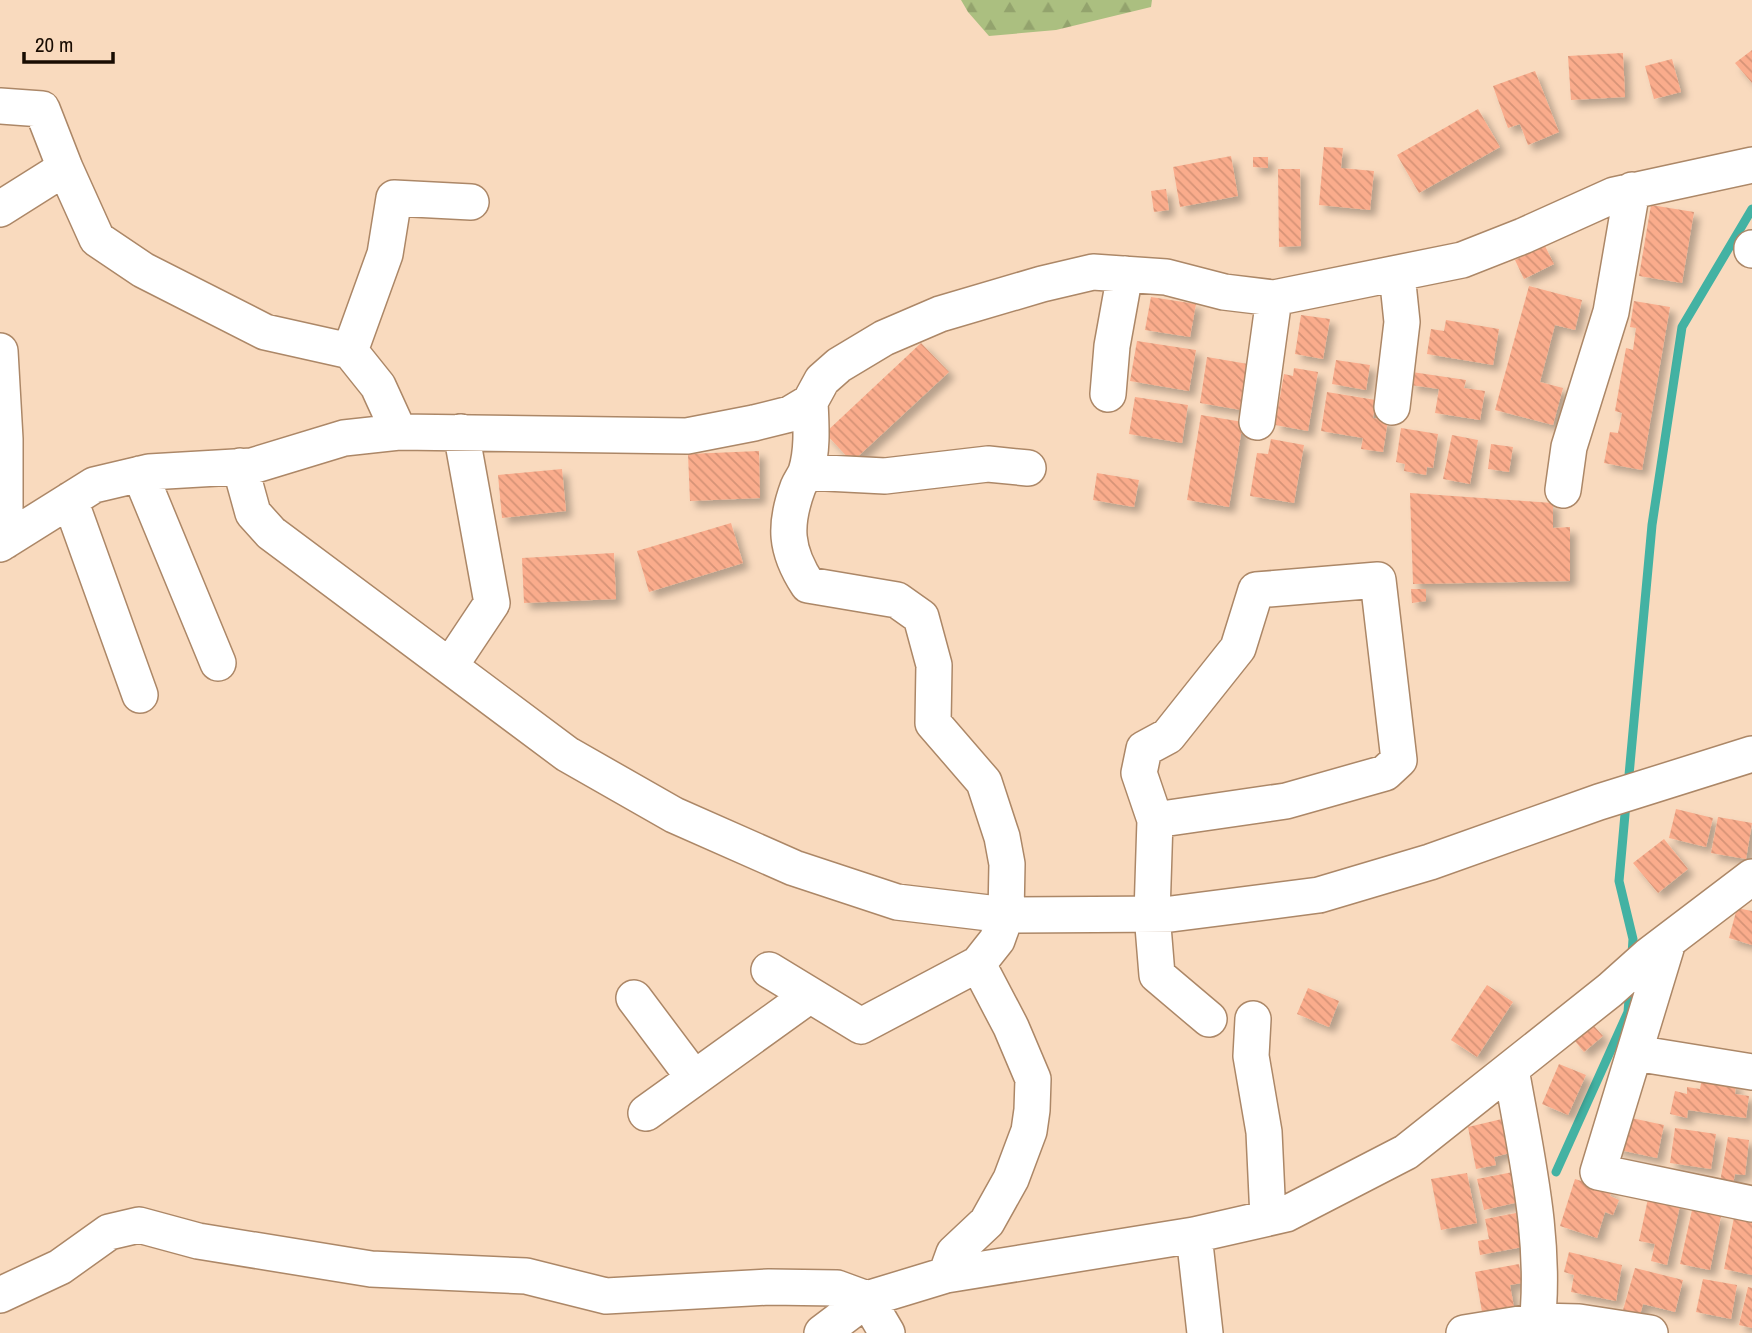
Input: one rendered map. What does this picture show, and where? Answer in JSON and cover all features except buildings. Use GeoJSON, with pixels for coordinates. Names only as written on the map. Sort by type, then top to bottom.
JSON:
{"type":"FeatureCollection","features":[{"type":"Feature","properties":{"kind":"street"},"geometry":{"type":"LineString","coordinates":[[0,106],[42,109],[97,239],[142,270],[265,332],[350,351],[378,386],[399,432]]}},
{"type":"Feature","properties":{"kind":"street"},"geometry":{"type":"LineString","coordinates":[[2,542],[94,485],[140,474],[252,466],[344,438],[399,432],[687,436],[790,414],[810,402],[822,380],[839,365],[884,338],[940,314],[992,298],[1093,272],[1166,277],[1224,292],[1274,298],[1462,260],[1614,195],[1752,165]]}},
{"type":"Feature","properties":{"kind":"street"},"geometry":{"type":"LineString","coordinates":[[0,209],[65,168]]}},
{"type":"Feature","properties":{"kind":"street"},"geometry":{"type":"LineString","coordinates":[[1563,490],[1569,447],[1611,312],[1632,190]]}},
{"type":"Feature","properties":{"kind":"street"},"geometry":{"type":"LineString","coordinates":[[350,351],[386,254],[394,198],[471,202]]}},
{"type":"Feature","properties":{"kind":"street"},"geometry":{"type":"LineString","coordinates":[[1392,407],[1402,322],[1397,274]]}},
{"type":"Feature","properties":{"kind":"street"},"geometry":{"type":"LineString","coordinates":[[1108,394],[1112,346],[1125,275]]}},
{"type":"Feature","properties":{"kind":"street"},"geometry":{"type":"LineString","coordinates":[[1257,422],[1274,298]]}},
{"type":"Feature","properties":{"kind":"street"},"geometry":{"type":"LineString","coordinates":[[0,351],[5,439],[2,542]]}},
{"type":"Feature","properties":{"kind":"street"},"geometry":{"type":"LineString","coordinates":[[769,970],[861,1026],[978,964],[997,940],[1006,915],[1007,864],[1002,837],[984,782],[933,723],[934,665],[921,617],[897,600],[808,585],[795,565],[788,539],[789,520],[799,485],[806,472],[812,432],[810,402]]}},
{"type":"Feature","properties":{"kind":"street"},"geometry":{"type":"LineString","coordinates":[[450,666],[492,603],[461,432]]}},
{"type":"Feature","properties":{"kind":"street"},"geometry":{"type":"LineString","coordinates":[[806,472],[885,476],[988,464],[1028,468]]}},
{"type":"Feature","properties":{"kind":"street"},"geometry":{"type":"LineString","coordinates":[[240,466],[253,513],[271,533],[568,754],[686,820],[794,867],[897,902],[1006,915],[1171,914],[1319,895],[1430,862],[1607,800],[1752,754]]}},
{"type":"Feature","properties":{"kind":"street"},"geometry":{"type":"LineString","coordinates":[[140,474],[218,663]]}},
{"type":"Feature","properties":{"kind":"street"},"geometry":{"type":"LineString","coordinates":[[70,500],[140,695]]}},
{"type":"Feature","properties":{"kind":"street"},"geometry":{"type":"LineString","coordinates":[[1155,820],[1286,801],[1385,773],[1399,760],[1378,580],[1256,590],[1238,648],[1168,736],[1144,750],[1139,773],[1155,820],[1152,914],[1157,975],[1209,1019]]}},
{"type":"Feature","properties":{"kind":"street"},"geometry":{"type":"LineString","coordinates":[[822,1333],[867,1298],[946,1275],[1194,1235],[1286,1214],[1406,1152],[1658,949],[1752,877]]}},
{"type":"Feature","properties":{"kind":"street"},"geometry":{"type":"LineString","coordinates":[[1658,949],[1635,1053],[1598,1172],[1752,1204]]}},
{"type":"Feature","properties":{"kind":"street"},"geometry":{"type":"LineString","coordinates":[[946,1275],[954,1253],[987,1222],[1011,1179],[1028,1131],[1032,1110],[1034,1079],[978,964]]}},
{"type":"Feature","properties":{"kind":"street"},"geometry":{"type":"LineString","coordinates":[[646,1113],[810,995]]}},
{"type":"Feature","properties":{"kind":"street"},"geometry":{"type":"LineString","coordinates":[[634,998],[694,1078]]}},
{"type":"Feature","properties":{"kind":"street"},"geometry":{"type":"LineString","coordinates":[[1253,1019],[1251,1056],[1264,1132],[1268,1218]]}},
{"type":"Feature","properties":{"kind":"street"},"geometry":{"type":"LineString","coordinates":[[1635,1053],[1752,1072]]}},
{"type":"Feature","properties":{"kind":"street"},"geometry":{"type":"LineString","coordinates":[[1511,1069],[1534,1197],[1539,1260],[1537,1327]]}},
{"type":"Feature","properties":{"kind":"street"},"geometry":{"type":"LineString","coordinates":[[0,1295],[60,1267],[109,1232],[139,1225],[198,1241],[372,1269],[526,1276],[606,1296],[769,1287],[837,1288],[867,1298],[887,1333]]}},
{"type":"Feature","properties":{"kind":"street"},"geometry":{"type":"LineString","coordinates":[[1194,1235],[1205,1333]]}},
{"type":"Feature","properties":{"kind":"street"},"geometry":{"type":"LineString","coordinates":[[1464,1333],[1579,1322],[1650,1333]]}},
{"type":"Feature","properties":{"kind":"green space"},"geometry":{"type":"Polygon","coordinates":[[[961,0],[1152,0],[1151,7],[1056,30],[989,36],[961,0]]]}},
{"type":"Feature","properties":{"kind":"waterway"},"geometry":{"type":"LineString","coordinates":[[1628,786],[1652,525],[1682,327],[1752,209]]}},
{"type":"Feature","properties":{"kind":"waterway"},"geometry":{"type":"LineString","coordinates":[[1626,803],[1619,881],[1633,939],[1632,955]]}},
{"type":"Feature","properties":{"kind":"waterway"},"geometry":{"type":"LineString","coordinates":[[1556,1172],[1628,1012],[1630,986]]}}]}
